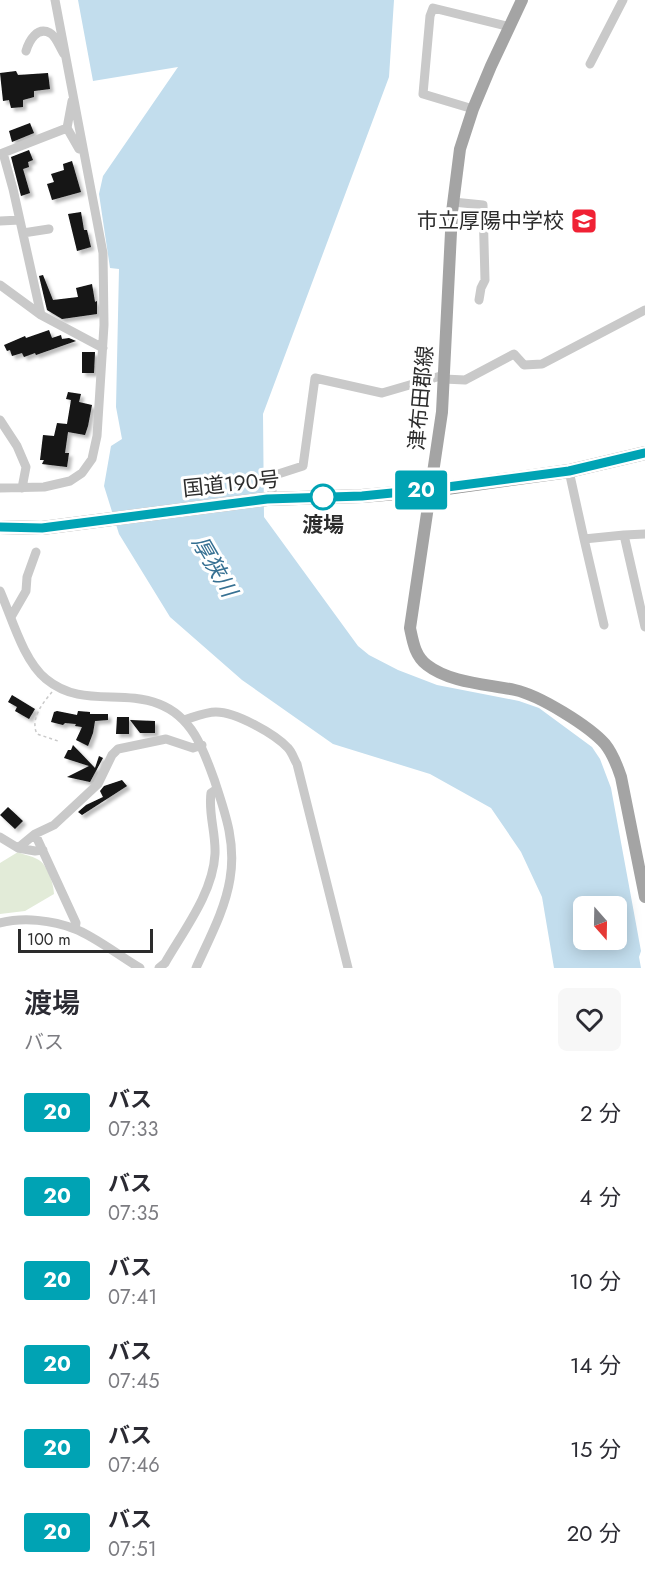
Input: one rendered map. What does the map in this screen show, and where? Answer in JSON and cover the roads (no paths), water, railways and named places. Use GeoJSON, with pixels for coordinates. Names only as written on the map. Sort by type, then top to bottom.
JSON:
{"type":"FeatureCollection","features":[{"type":"Feature","properties":{"kind":"highway","name":"国道190号"},"geometry":{"type":"LineString","coordinates":[[0,527],[42,528],[270,499],[362,496],[432,489],[569,471],[645,453]]}},
{"type":"Feature","properties":{"kind":"main road","name":"津布田郡線"},"geometry":{"type":"LineString","coordinates":[[522,0],[473,109],[460,149],[453,202],[444,377],[432,489],[410,628],[416,653],[425,664],[444,674],[529,694],[584,727],[606,745],[616,762],[621,777],[645,897]]}},
{"type":"Feature","properties":{"kind":"street"},"geometry":{"type":"LineString","coordinates":[[0,488],[44,487],[69,480],[82,473],[92,459],[98,436],[105,325],[102,253],[55,0]]}},
{"type":"Feature","properties":{"kind":"street"},"geometry":{"type":"LineString","coordinates":[[590,64],[624,0]]}},
{"type":"Feature","properties":{"kind":"street"},"geometry":{"type":"LineString","coordinates":[[473,109],[423,93],[430,16],[433,8],[510,27]]}},
{"type":"Feature","properties":{"kind":"street"},"geometry":{"type":"LineString","coordinates":[[26,51],[30,38],[48,32],[52,34],[67,58]]}},
{"type":"Feature","properties":{"kind":"street"},"geometry":{"type":"LineString","coordinates":[[73,100],[67,128],[84,156]]}},
{"type":"Feature","properties":{"kind":"street"},"geometry":{"type":"LineString","coordinates":[[41,315],[20,220],[2,154],[67,128]]}},
{"type":"Feature","properties":{"kind":"street"},"geometry":{"type":"LineString","coordinates":[[453,202],[483,205],[485,280],[479,300]]}},
{"type":"Feature","properties":{"kind":"street"},"geometry":{"type":"LineString","coordinates":[[0,221],[20,220]]}},
{"type":"Feature","properties":{"kind":"street"},"geometry":{"type":"LineString","coordinates":[[23,233],[49,228]]}},
{"type":"Feature","properties":{"kind":"street"},"geometry":{"type":"LineString","coordinates":[[0,285],[41,315],[102,348]]}},
{"type":"Feature","properties":{"kind":"street"},"geometry":{"type":"LineString","coordinates":[[270,499],[272,476],[303,466],[315,378],[382,393],[444,377],[465,380],[513,354],[524,365],[542,364],[645,310]]}},
{"type":"Feature","properties":{"kind":"street"},"geometry":{"type":"LineString","coordinates":[[0,420],[17,446],[26,468],[22,488]]}},
{"type":"Feature","properties":{"kind":"street"},"geometry":{"type":"LineString","coordinates":[[569,471],[604,625]]}},
{"type":"Feature","properties":{"kind":"street"},"geometry":{"type":"LineString","coordinates":[[584,539],[645,534]]}},
{"type":"Feature","properties":{"kind":"street"},"geometry":{"type":"LineString","coordinates":[[624,535],[645,627]]}},
{"type":"Feature","properties":{"kind":"street"},"geometry":{"type":"LineString","coordinates":[[11,616],[26,591],[27,577],[36,552]]}},
{"type":"Feature","properties":{"kind":"street"},"geometry":{"type":"LineString","coordinates":[[1,594],[27,653],[35,668],[44,678],[71,694],[86,697],[126,698],[159,704],[175,712],[184,720],[202,745],[230,825],[233,852],[230,879],[219,915],[196,968]]}},
{"type":"Feature","properties":{"kind":"street"},"geometry":{"type":"LineString","coordinates":[[184,720],[216,712],[230,715],[261,728],[290,749],[297,764],[348,968]]}},
{"type":"Feature","properties":{"kind":"street"},"geometry":{"type":"LineString","coordinates":[[18,848],[35,834],[54,825],[98,784],[112,754],[118,749],[166,740],[193,748],[202,745]]}},
{"type":"Feature","properties":{"kind":"street"},"geometry":{"type":"LineString","coordinates":[[159,968],[165,963],[200,903],[210,878],[215,855],[209,803],[211,794],[217,789]]}},
{"type":"Feature","properties":{"kind":"street"},"geometry":{"type":"LineString","coordinates":[[35,834],[76,923],[75,929]]}},
{"type":"Feature","properties":{"kind":"street"},"geometry":{"type":"LineString","coordinates":[[0,837],[18,848],[43,850]]}},
{"type":"Feature","properties":{"kind":"street"},"geometry":{"type":"LineString","coordinates":[[0,923],[10,920],[32,920],[75,929],[140,968]]}},
{"type":"Feature","properties":{"kind":"water","name":"厚狭川"},"geometry":{"type":"Polygon","coordinates":[[[78,0],[394,0],[389,77],[263,414],[264,517],[358,646],[369,655],[398,670],[437,685],[519,701],[539,708],[592,747],[600,759],[611,788],[641,951],[639,957],[641,968],[554,968],[542,897],[521,852],[491,808],[430,774],[333,744],[242,680],[170,617],[119,534],[104,486],[111,446],[122,439],[116,407],[119,269],[110,268],[99,194],[103,176],[178,67],[93,81],[78,0]]]}},
{"type":"Feature","properties":{"kind":"place","name":"市立厚陽中学校"},"geometry":{"type":"Point","coordinates":[584,221]}},
{"type":"Feature","properties":{"kind":"place","name":"渡場"},"geometry":{"type":"Point","coordinates":[323,497]}}]}
